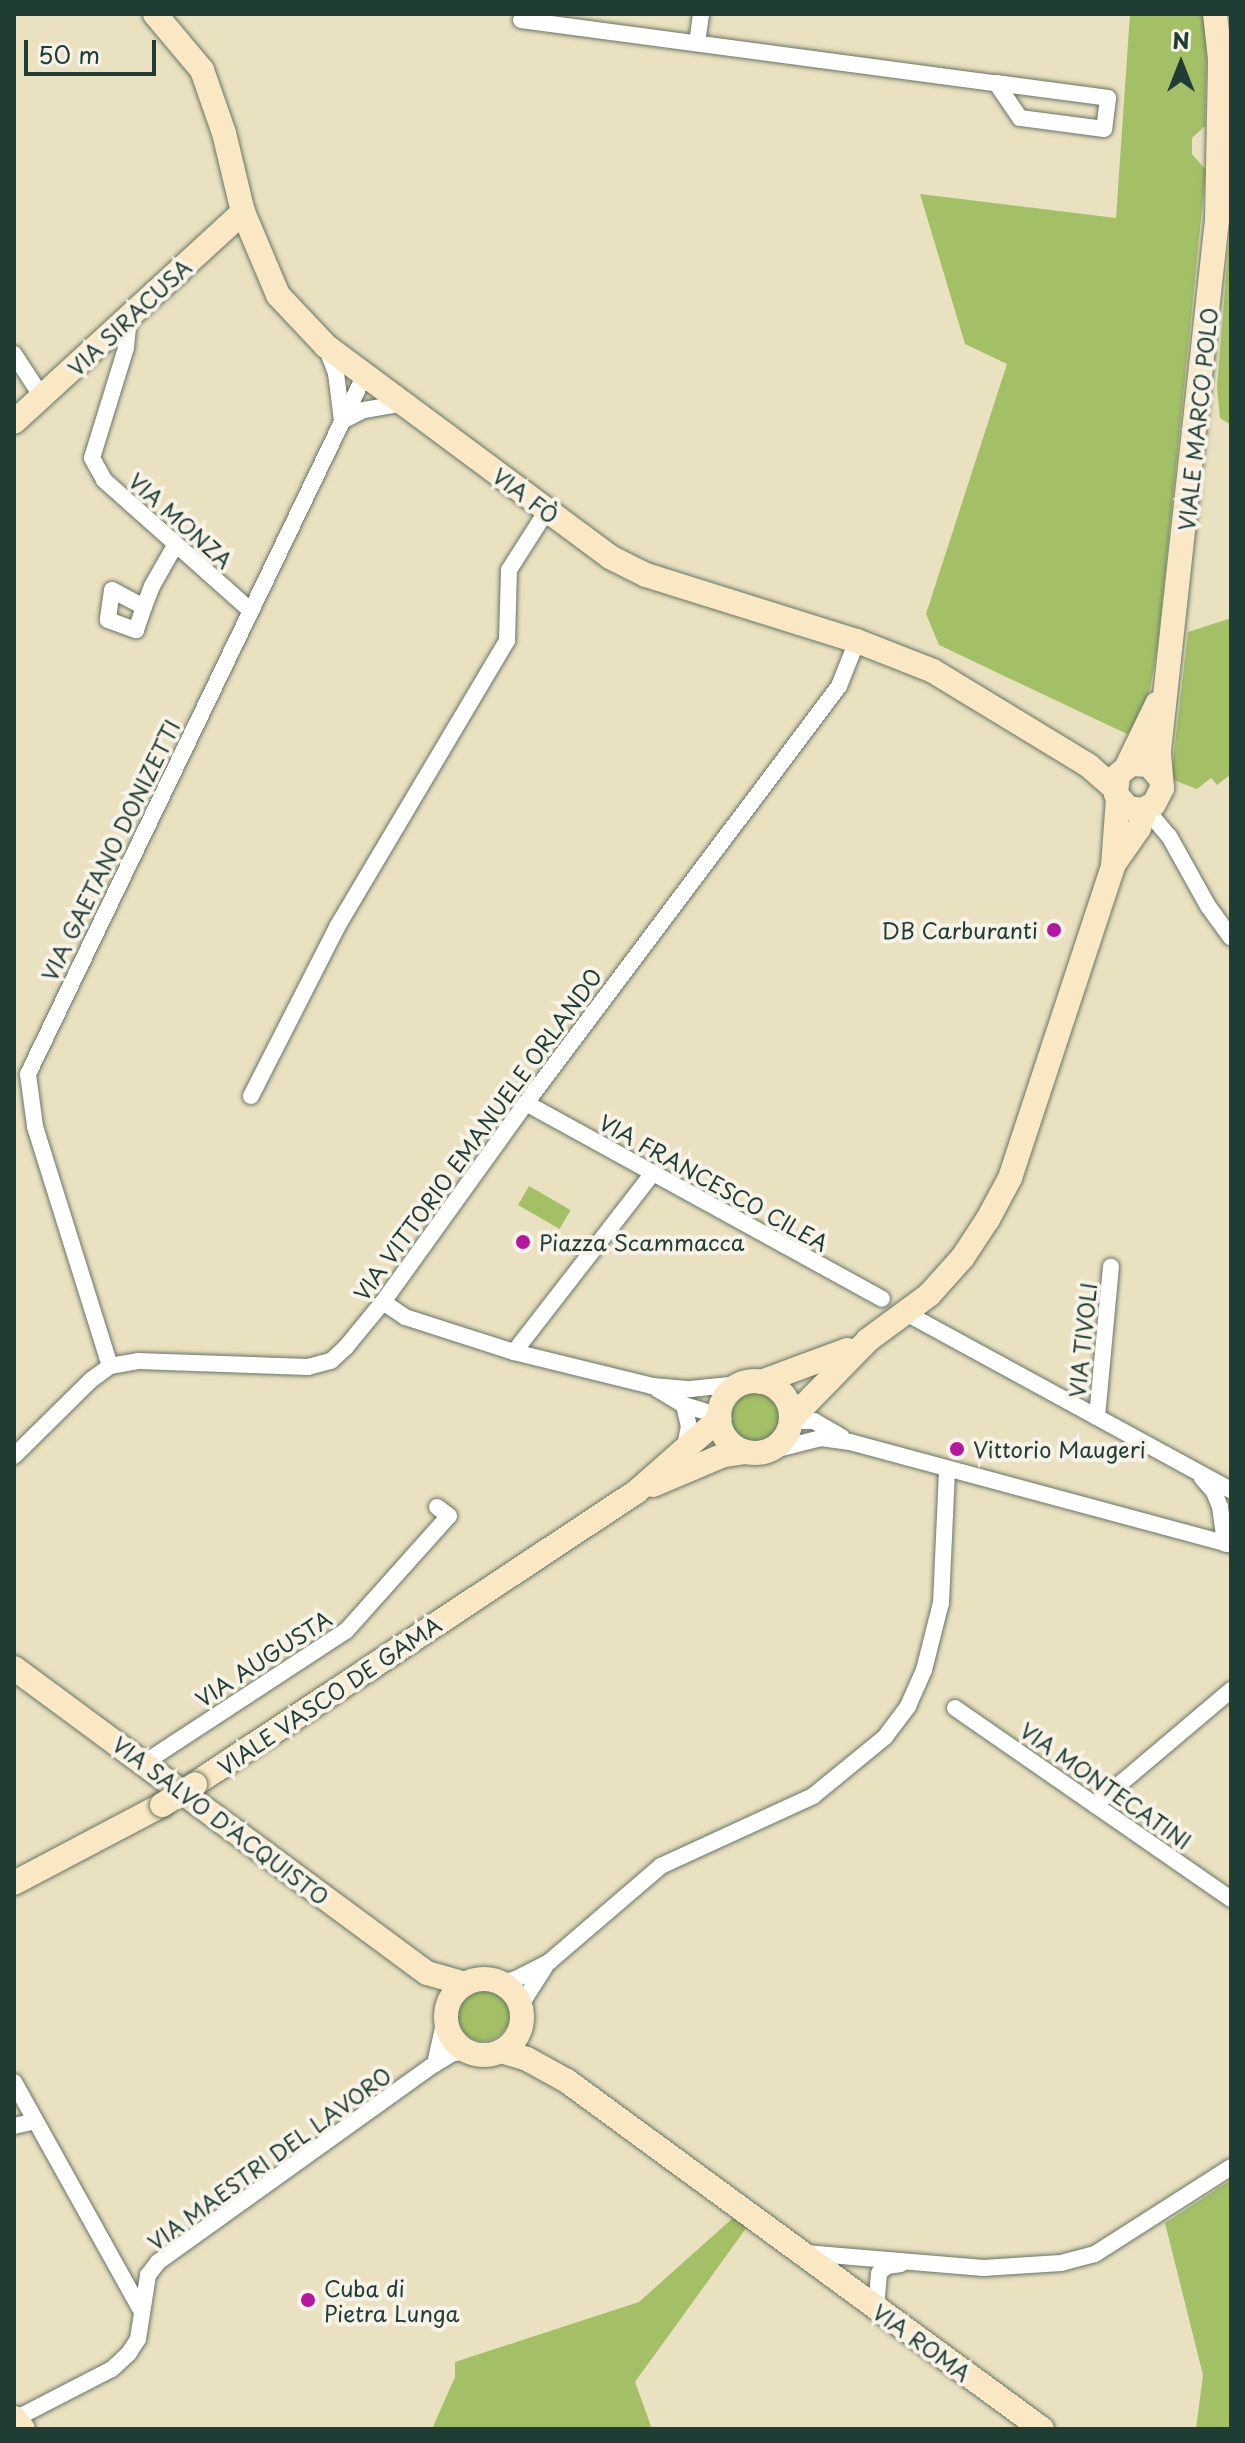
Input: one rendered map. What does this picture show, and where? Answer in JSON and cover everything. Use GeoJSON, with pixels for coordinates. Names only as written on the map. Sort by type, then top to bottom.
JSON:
{"type":"FeatureCollection","features":[{"type":"Feature","properties":{"kind":"street","name":"VIA FÒ"},"geometry":{"type":"LineString","coordinates":[[155,14],[202,70],[224,133],[243,212],[278,295],[326,346],[366,372],[546,512],[610,557],[646,575],[857,641],[933,671],[1089,766],[1121,780]]}},
{"type":"Feature","properties":{"kind":"street"},"geometry":{"type":"LineString","coordinates":[[697,43],[701,14]]}},
{"type":"Feature","properties":{"kind":"street"},"geometry":{"type":"LineString","coordinates":[[1215,14],[1220,59]]}},
{"type":"Feature","properties":{"kind":"street"},"geometry":{"type":"LineString","coordinates":[[1220,59],[1226,14]]}},
{"type":"Feature","properties":{"kind":"street"},"geometry":{"type":"LineString","coordinates":[[521,20],[697,43],[996,83],[1108,98],[1104,129],[1020,118],[996,83]]}},
{"type":"Feature","properties":{"kind":"street","name":"VIALE MARCO POLO"},"geometry":{"type":"LineString","coordinates":[[1156,795],[1217,220],[1220,59]]}},
{"type":"Feature","properties":{"kind":"street","name":"VIA SIRACUSA"},"geometry":{"type":"LineString","coordinates":[[14,422],[243,212]]}},
{"type":"Feature","properties":{"kind":"street","name":"VIA MONZA"},"geometry":{"type":"LineString","coordinates":[[129,318],[126,348],[92,458],[104,480],[250,610]]}},
{"type":"Feature","properties":{"kind":"street"},"geometry":{"type":"LineString","coordinates":[[326,346],[336,373],[342,421],[364,410],[405,403]]}},
{"type":"Feature","properties":{"kind":"street"},"geometry":{"type":"LineString","coordinates":[[14,354],[42,397]]}},
{"type":"Feature","properties":{"kind":"street","name":"VIA GAETANO DONIZETTI"},"geometry":{"type":"LineString","coordinates":[[110,1366],[35,1126],[28,1074],[366,372]]}},
{"type":"Feature","properties":{"kind":"street"},"geometry":{"type":"LineString","coordinates":[[251,1096],[337,927],[507,641],[509,570],[546,512]]}},
{"type":"Feature","properties":{"kind":"street"},"geometry":{"type":"LineString","coordinates":[[144,607],[176,544]]}},
{"type":"Feature","properties":{"kind":"street","name":"VIA VITTORIO EMANUELE ORLANDO"},"geometry":{"type":"LineString","coordinates":[[110,1366],[138,1361],[308,1367],[331,1361],[383,1302],[526,1103],[839,686],[857,641]]}},
{"type":"Feature","properties":{"kind":"street"},"geometry":{"type":"LineString","coordinates":[[719,1417],[728,1442],[756,1452],[783,1440],[791,1420],[868,1340],[929,1295],[963,1257],[988,1219],[1010,1178],[1113,866],[1121,780],[1166,683]]}},
{"type":"Feature","properties":{"kind":"street"},"geometry":{"type":"LineString","coordinates":[[1121,780],[1145,764],[1169,836],[1208,906],[1231,938]]}},
{"type":"Feature","properties":{"kind":"street"},"geometry":{"type":"LineString","coordinates":[[1121,780],[1128,808],[1156,795]]}},
{"type":"Feature","properties":{"kind":"street"},"geometry":{"type":"LineString","coordinates":[[1113,866],[1139,828],[1156,795]]}},
{"type":"Feature","properties":{"kind":"street","name":"VIA FRANCESCO CILEA"},"geometry":{"type":"LineString","coordinates":[[526,1103],[882,1299]]}},
{"type":"Feature","properties":{"kind":"street"},"geometry":{"type":"LineString","coordinates":[[514,1352],[653,1173]]}},
{"type":"Feature","properties":{"kind":"street","name":"VIA TIVOLI"},"geometry":{"type":"LineString","coordinates":[[1097,1417],[1111,1267]]}},
{"type":"Feature","properties":{"kind":"street"},"geometry":{"type":"LineString","coordinates":[[383,1302],[405,1317],[514,1352],[652,1386],[690,1389],[751,1383],[813,1365],[868,1340]]}},
{"type":"Feature","properties":{"kind":"street"},"geometry":{"type":"LineString","coordinates":[[906,1313],[1231,1490]]}},
{"type":"Feature","properties":{"kind":"street"},"geometry":{"type":"LineString","coordinates":[[14,1456],[91,1380],[110,1366]]}},
{"type":"Feature","properties":{"kind":"street"},"geometry":{"type":"LineString","coordinates":[[636,1492],[719,1417],[725,1397],[751,1383],[784,1396],[791,1420]]}},
{"type":"Feature","properties":{"kind":"street"},"geometry":{"type":"LineString","coordinates":[[652,1386],[684,1405],[719,1417]]}},
{"type":"Feature","properties":{"kind":"street"},"geometry":{"type":"LineString","coordinates":[[684,1405],[689,1426],[685,1446]]}},
{"type":"Feature","properties":{"kind":"street"},"geometry":{"type":"LineString","coordinates":[[791,1420],[814,1421],[850,1442]]}},
{"type":"Feature","properties":{"kind":"street"},"geometry":{"type":"LineString","coordinates":[[636,1492],[724,1455],[756,1452],[821,1438],[850,1442],[1228,1544],[1214,1492],[1198,1474]]}},
{"type":"Feature","properties":{"kind":"street"},"geometry":{"type":"LineString","coordinates":[[501,1983],[549,1962],[661,1866],[712,1840],[760,1824],[813,1796],[885,1737],[908,1706],[924,1670],[941,1603],[947,1470]]}},
{"type":"Feature","properties":{"kind":"street","name":"VIALE VASCO DE GAMA"},"geometry":{"type":"LineString","coordinates":[[14,1883],[162,1805],[636,1492]]}},
{"type":"Feature","properties":{"kind":"street","name":"VIA AUGUSTA"},"geometry":{"type":"LineString","coordinates":[[144,1763],[346,1631],[449,1516],[437,1507]]}},
{"type":"Feature","properties":{"kind":"street","name":"VIA SALVO D'ACQUISTO"},"geometry":{"type":"LineString","coordinates":[[14,1668],[427,1973]]}},
{"type":"Feature","properties":{"kind":"street"},"geometry":{"type":"LineString","coordinates":[[1095,1805],[1231,1690]]}},
{"type":"Feature","properties":{"kind":"street","name":"VIA MONTECATINI"},"geometry":{"type":"LineString","coordinates":[[955,1708],[1231,1899]]}},
{"type":"Feature","properties":{"kind":"street"},"geometry":{"type":"LineString","coordinates":[[427,1973],[446,2014],[452,2039],[469,2052],[491,2055],[501,2051],[517,2037],[521,2016],[549,1962]]}},
{"type":"Feature","properties":{"kind":"street"},"geometry":{"type":"LineString","coordinates":[[427,1973],[465,1984],[487,1979],[501,1983],[513,1992],[521,2016],[567,2081]]}},
{"type":"Feature","properties":{"kind":"street"},"geometry":{"type":"LineString","coordinates":[[435,2064],[450,1999],[465,1984]]}},
{"type":"Feature","properties":{"kind":"street"},"geometry":{"type":"LineString","coordinates":[[501,2051],[527,2059],[567,2081]]}},
{"type":"Feature","properties":{"kind":"street","name":"VIA MAESTRI DEL LAVORO"},"geometry":{"type":"LineString","coordinates":[[17,2422],[112,2369],[138,2339],[148,2275],[158,2262],[435,2064],[453,2053],[469,2052]]}},
{"type":"Feature","properties":{"kind":"street","name":"VIA ROMA"},"geometry":{"type":"LineString","coordinates":[[567,2081],[1042,2429]]}},
{"type":"Feature","properties":{"kind":"street"},"geometry":{"type":"LineString","coordinates":[[14,2082],[141,2309]]}},
{"type":"Feature","properties":{"kind":"street"},"geometry":{"type":"LineString","coordinates":[[14,2126],[35,2121]]}},
{"type":"Feature","properties":{"kind":"street"},"geometry":{"type":"LineString","coordinates":[[805,2253],[983,2268],[1029,2267],[1095,2254],[1231,2167]]}},
{"type":"Feature","properties":{"kind":"street"},"geometry":{"type":"LineString","coordinates":[[876,2308],[879,2273],[887,2266],[915,2261]]}},
{"type":"Feature","properties":{"kind":"green space"},"geometry":{"type":"Polygon","coordinates":[[[1130,14],[1207,14],[1205,126],[1192,138],[1192,154],[1206,170],[1158,643],[1150,689],[1137,724],[1127,734],[939,645],[926,614],[1007,364],[965,344],[920,194],[1116,218],[1130,14]]]}},
{"type":"Feature","properties":{"kind":"green space"},"geometry":{"type":"Polygon","coordinates":[[[1231,216],[1231,425],[1220,418],[1217,387],[1231,216]]]}},
{"type":"Feature","properties":{"kind":"green space"},"geometry":{"type":"Polygon","coordinates":[[[1231,618],[1231,774],[1217,785],[1211,778],[1197,789],[1171,779],[1188,632],[1231,618]]]}},
{"type":"Feature","properties":{"kind":"green space"},"geometry":{"type":"Polygon","coordinates":[[[529,1186],[571,1210],[560,1229],[518,1205],[529,1186]]]}},
{"type":"Feature","properties":{"kind":"green space"},"geometry":{"type":"Polygon","coordinates":[[[756,1388],[775,1396],[783,1415],[775,1434],[756,1442],[737,1434],[729,1415],[737,1396],[756,1388]]]}},
{"type":"Feature","properties":{"kind":"green space"},"geometry":{"type":"Polygon","coordinates":[[[483,1987],[502,1995],[510,2014],[502,2033],[483,2041],[464,2033],[456,2014],[464,1995],[483,1987]]]}},
{"type":"Feature","properties":{"kind":"green space"},"geometry":{"type":"Polygon","coordinates":[[[1231,2180],[1231,2429],[1196,2429],[1203,2375],[1165,2223],[1231,2180]]]}},
{"type":"Feature","properties":{"kind":"green space"},"geometry":{"type":"Polygon","coordinates":[[[734,2217],[747,2227],[635,2382],[652,2429],[432,2429],[455,2377],[455,2362],[639,2302],[734,2217]]]}},
{"type":"Feature","properties":{"kind":"place","name":"DB Carburanti"},"geometry":{"type":"Point","coordinates":[1054,930]}},
{"type":"Feature","properties":{"kind":"place","name":"Piazza Scammacca"},"geometry":{"type":"Point","coordinates":[523,1242]}},
{"type":"Feature","properties":{"kind":"place","name":"Vittorio Maugeri"},"geometry":{"type":"Point","coordinates":[957,1449]}},
{"type":"Feature","properties":{"kind":"place","name":"Cuba di Pietra Lunga"},"geometry":{"type":"Point","coordinates":[308,2300]}}]}
